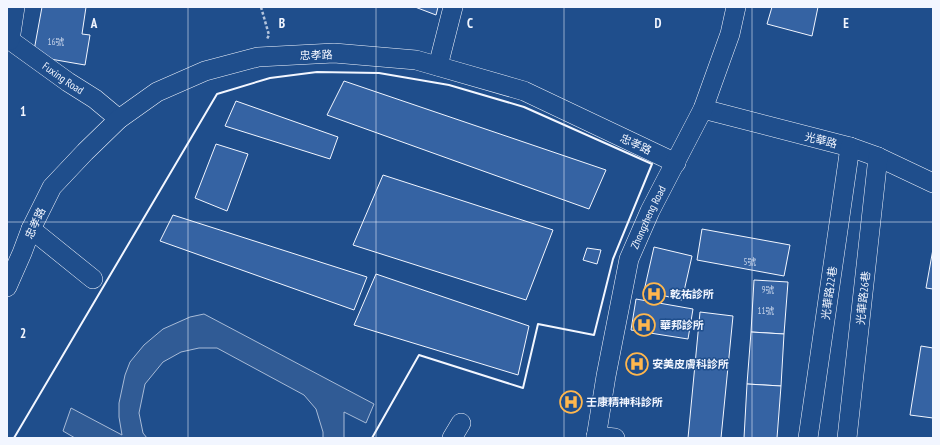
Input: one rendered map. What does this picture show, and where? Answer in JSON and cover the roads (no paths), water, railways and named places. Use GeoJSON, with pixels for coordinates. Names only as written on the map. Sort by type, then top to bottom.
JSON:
{"type":"FeatureCollection","features":[{"type":"Feature","properties":{"kind":"street"},"geometry":{"type":"LineString","coordinates":[[8,39],[15,7]]}},
{"type":"Feature","properties":{"kind":"street"},"geometry":{"type":"LineString","coordinates":[[438,66],[453,7]]}},
{"type":"Feature","properties":{"kind":"street","name":"Zhongzheng Road"},"geometry":{"type":"LineString","coordinates":[[602,437],[606,376],[630,258],[650,211],[703,109],[730,34],[736,7]]}},
{"type":"Feature","properties":{"kind":"street","name":"Fuxing Road"},"geometry":{"type":"LineString","coordinates":[[8,39],[68,82],[95,99],[119,119]]}},
{"type":"Feature","properties":{"kind":"street","name":"忠孝路"},"geometry":{"type":"LineString","coordinates":[[7,287],[31,229],[52,187],[119,119],[157,92],[205,71],[258,57],[334,53],[416,60],[524,91],[676,163]]}},
{"type":"Feature","properties":{"kind":"street","name":"光華路"},"geometry":{"type":"LineString","coordinates":[[703,109],[850,147],[878,157],[933,183]]}},
{"type":"Feature","properties":{"kind":"street","name":"光華路22巷"},"geometry":{"type":"LineString","coordinates":[[808,438],[850,147]]}},
{"type":"Feature","properties":{"kind":"street","name":"光華路26巷"},"geometry":{"type":"LineString","coordinates":[[847,438],[878,157]]}},
{"type":"Feature","properties":{"kind":"street"},"geometry":{"type":"LineString","coordinates":[[31,229],[93,279]]}},
{"type":"Feature","properties":{"kind":"street","name":"忠孝路"},"geometry":{"type":"LineString","coordinates":[[7,267],[22,253]]}},
{"type":"Feature","properties":{"kind":"place","name":"乾祐診所"},"geometry":{"type":"Point","coordinates":[654,294]}},
{"type":"Feature","properties":{"kind":"place","name":"華邦診所"},"geometry":{"type":"Point","coordinates":[644,325]}},
{"type":"Feature","properties":{"kind":"place","name":"安美皮膚科診所"},"geometry":{"type":"Point","coordinates":[637,364]}},
{"type":"Feature","properties":{"kind":"place","name":"壬康精神科診所"},"geometry":{"type":"Point","coordinates":[571,402]}}]}
